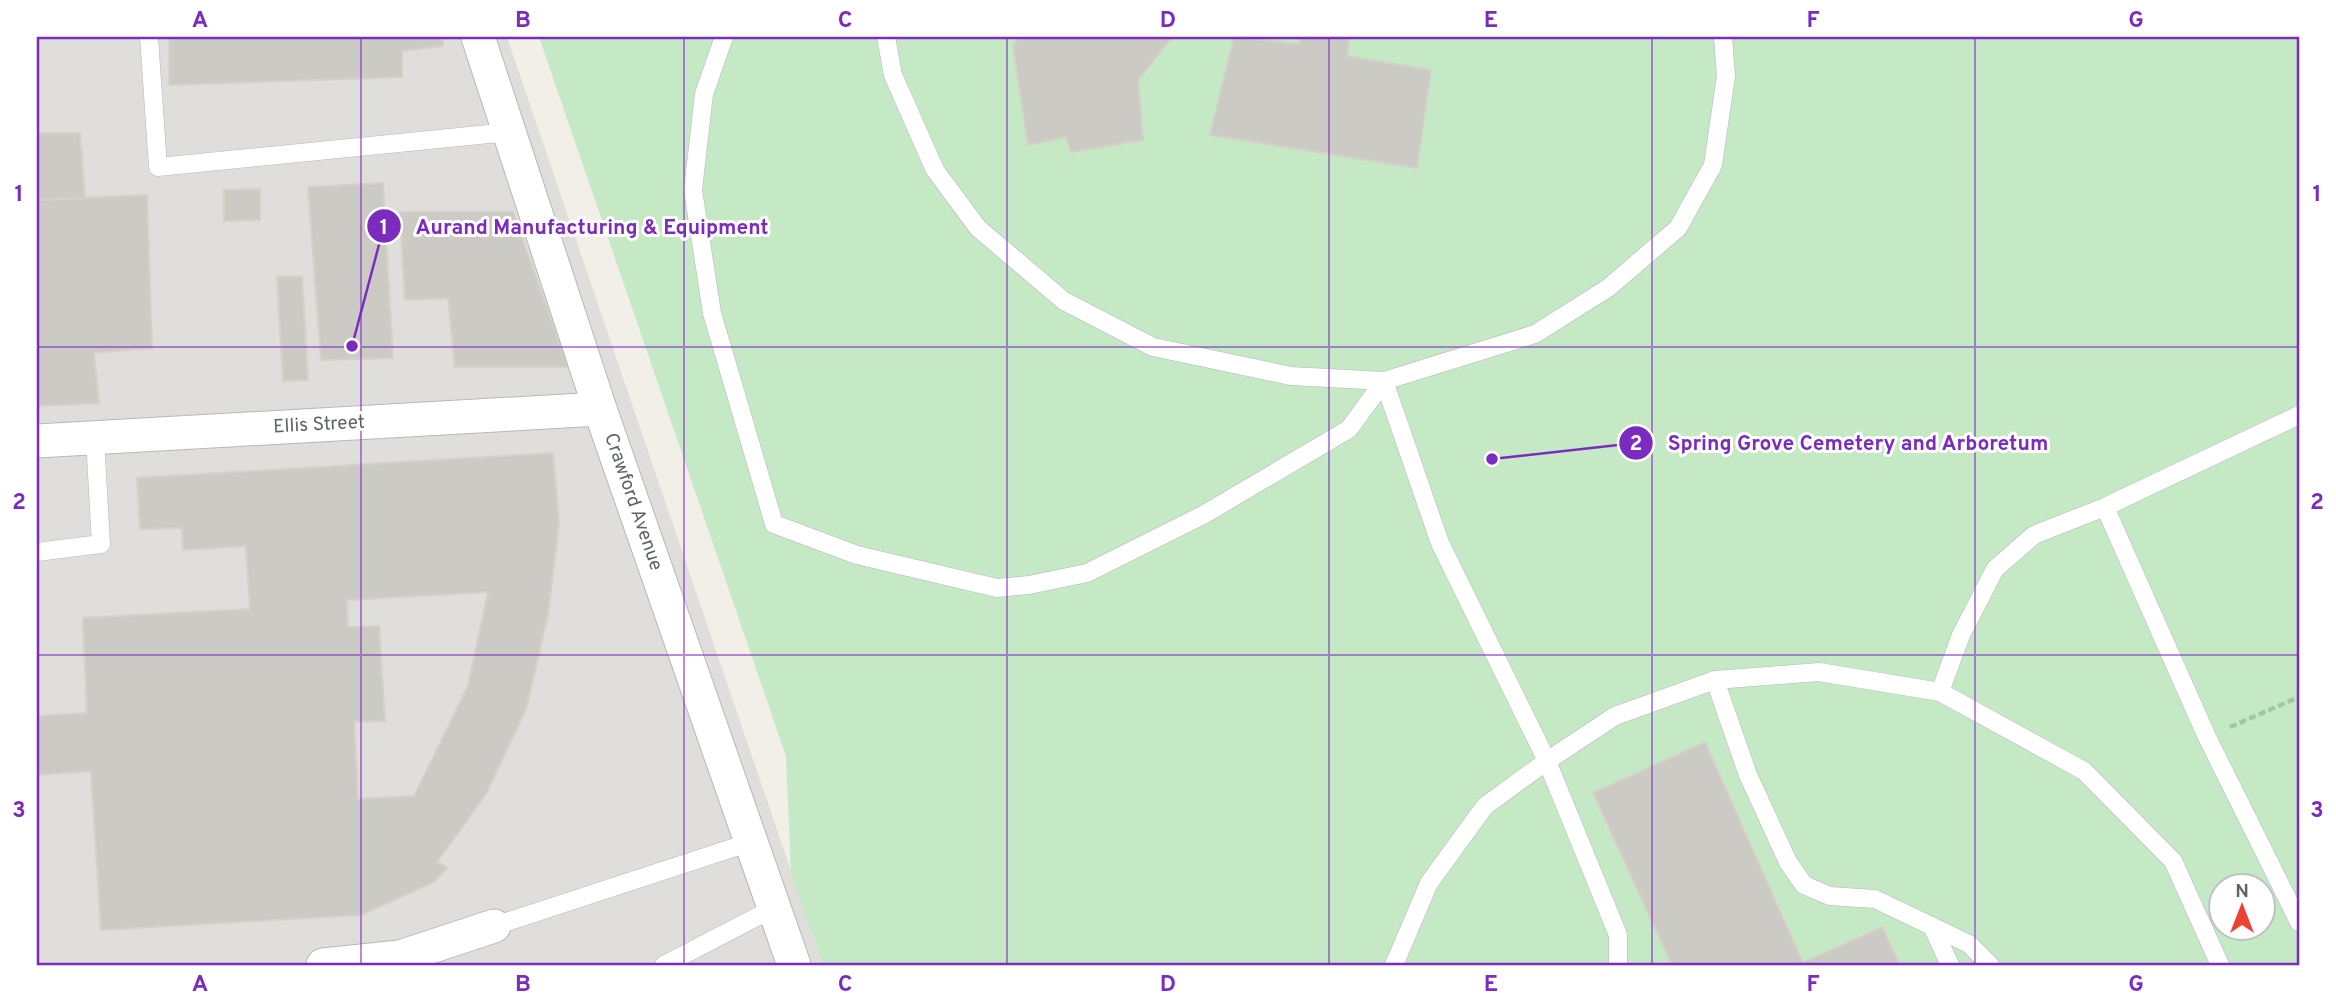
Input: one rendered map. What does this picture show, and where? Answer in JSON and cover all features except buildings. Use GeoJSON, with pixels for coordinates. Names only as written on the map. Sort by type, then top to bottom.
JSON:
{"type":"FeatureCollection","features":[{"type":"Feature","properties":{"kind":"street","name":"Crawford Avenue"},"geometry":{"type":"LineString","coordinates":[[478,37],[600,409],[794,965]]}},
{"type":"Feature","properties":{"kind":"street","name":"Ellis Street"},"geometry":{"type":"LineString","coordinates":[[37,441],[600,409]]}},
{"type":"Feature","properties":{"kind":"street"},"geometry":{"type":"LineString","coordinates":[[323,965],[400,957],[494,926]]}},
{"type":"Feature","properties":{"kind":"lane"},"geometry":{"type":"LineString","coordinates":[[149,37],[158,167],[509,132]]}},
{"type":"Feature","properties":{"kind":"lane"},"geometry":{"type":"LineString","coordinates":[[724,37],[704,94],[693,190],[712,313],[774,524],[857,555],[997,588],[1029,585],[1087,573],[1203,515],[1349,429],[1384,382]]}},
{"type":"Feature","properties":{"kind":"lane"},"geometry":{"type":"LineString","coordinates":[[887,37],[893,75],[935,170],[978,228],[1064,301],[1153,348],[1291,376],[1384,382],[1535,334],[1608,288],[1678,228],[1713,165],[1726,76],[1723,37]]}},
{"type":"Feature","properties":{"kind":"lane"},"geometry":{"type":"LineString","coordinates":[[1384,382],[1440,543],[1547,761],[1618,935],[1618,965]]}},
{"type":"Feature","properties":{"kind":"lane"},"geometry":{"type":"LineString","coordinates":[[1940,692],[1961,635],[1995,569],[2034,535],[2105,507],[2299,415]]}},
{"type":"Feature","properties":{"kind":"lane"},"geometry":{"type":"LineString","coordinates":[[37,552],[101,544],[96,438]]}},
{"type":"Feature","properties":{"kind":"lane"},"geometry":{"type":"LineString","coordinates":[[2105,507],[2207,737],[2299,922]]}},
{"type":"Feature","properties":{"kind":"lane"},"geometry":{"type":"LineString","coordinates":[[1394,965],[1429,883],[1485,806],[1547,761],[1615,716],[1715,680],[1819,672],[1940,692],[2084,771],[2173,861],[2220,965]]}},
{"type":"Feature","properties":{"kind":"lane"},"geometry":{"type":"LineString","coordinates":[[1715,680],[1748,775],[1788,862],[1804,885],[1830,896],[1875,899],[1969,944],[1990,965]]}},
{"type":"Feature","properties":{"kind":"lane"},"geometry":{"type":"LineString","coordinates":[[494,926],[751,842]]}},
{"type":"Feature","properties":{"kind":"lane"},"geometry":{"type":"LineString","coordinates":[[664,965],[774,908]]}},
{"type":"Feature","properties":{"kind":"lane"},"geometry":{"type":"LineString","coordinates":[[1932,926],[1950,965]]}},
{"type":"Feature","properties":{"kind":"path"},"geometry":{"type":"LineString","coordinates":[[2207,737],[2299,697]]}},
{"type":"Feature","properties":{"kind":"shaded area"},"geometry":{"type":"Polygon","coordinates":[[[37,37],[507,37],[823,965],[37,965],[37,37]]]}},
{"type":"Feature","properties":{"kind":"green space"},"geometry":{"type":"Polygon","coordinates":[[[539,37],[2299,37],[2299,965],[823,965],[791,873],[786,756],[539,37]]]}},
{"type":"Feature","properties":{"kind":"place","name":"Aurand Manufacturing & Equipment"},"geometry":{"type":"Point","coordinates":[352,346]}},
{"type":"Feature","properties":{"kind":"place","name":"Spring Grove Cemetery and Arboretum"},"geometry":{"type":"Point","coordinates":[1492,459]}}]}
